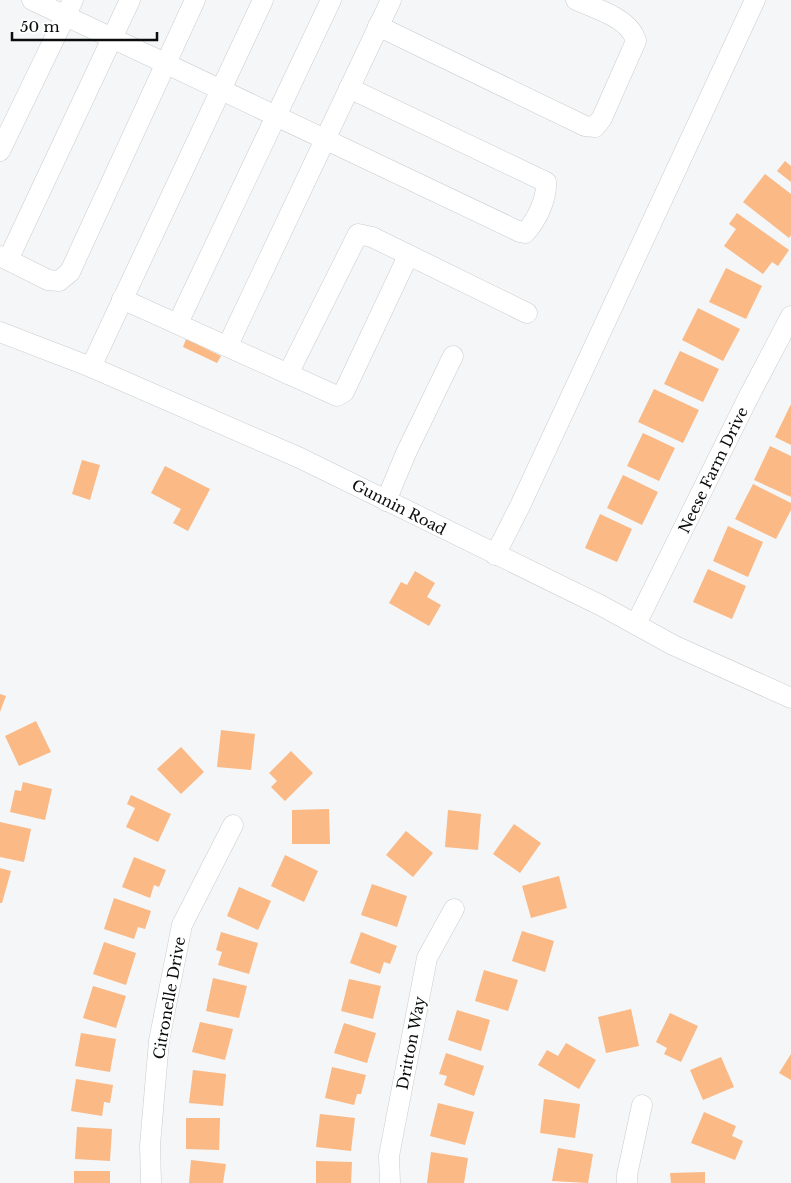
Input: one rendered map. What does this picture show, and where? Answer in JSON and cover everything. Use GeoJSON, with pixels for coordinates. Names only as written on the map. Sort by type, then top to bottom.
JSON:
{"type":"FeatureCollection","features":[{"type":"Feature","properties":{"kind":"street"},"geometry":{"type":"LineString","coordinates":[[32,0],[69,8],[112,38],[520,232],[525,232],[532,226],[546,192],[546,182],[349,88]]}},
{"type":"Feature","properties":{"kind":"street"},"geometry":{"type":"LineString","coordinates":[[130,0],[4,258],[48,280],[59,281],[70,272],[194,0]]}},
{"type":"Feature","properties":{"kind":"street"},"geometry":{"type":"LineString","coordinates":[[91,367],[263,0]]}},
{"type":"Feature","properties":{"kind":"street"},"geometry":{"type":"LineString","coordinates":[[178,323],[331,0]]}},
{"type":"Feature","properties":{"kind":"street"},"geometry":{"type":"LineString","coordinates":[[228,346],[391,0]]}},
{"type":"Feature","properties":{"kind":"street"},"geometry":{"type":"LineString","coordinates":[[378,26],[585,126],[595,127],[602,118],[636,41],[634,31],[618,19],[576,0]]}},
{"type":"Feature","properties":{"kind":"street"},"geometry":{"type":"LineString","coordinates":[[495,555],[755,0]]}},
{"type":"Feature","properties":{"kind":"street"},"geometry":{"type":"LineString","coordinates":[[0,151],[69,8]]}},
{"type":"Feature","properties":{"kind":"street"},"geometry":{"type":"LineString","coordinates":[[288,374],[358,234],[372,237],[527,313]]}},
{"type":"Feature","properties":{"kind":"street"},"geometry":{"type":"LineString","coordinates":[[122,299],[337,396],[344,392],[408,256]]}},
{"type":"Feature","properties":{"kind":"street","name":"Neese Farm Drive"},"geometry":{"type":"LineString","coordinates":[[636,624],[748,398],[791,316]]}},
{"type":"Feature","properties":{"kind":"street","name":"Gunnin Road"},"geometry":{"type":"LineString","coordinates":[[0,332],[91,367],[300,458],[636,624],[673,645],[791,698]]}},
{"type":"Feature","properties":{"kind":"street"},"geometry":{"type":"LineString","coordinates":[[386,501],[406,453],[453,356]]}},
{"type":"Feature","properties":{"kind":"street","name":"Citronelle Drive"},"geometry":{"type":"LineString","coordinates":[[151,1183],[150,1146],[159,1041],[182,925],[234,825]]}},
{"type":"Feature","properties":{"kind":"street","name":"Dritton Way"},"geometry":{"type":"LineString","coordinates":[[390,1183],[389,1156],[427,958],[454,908]]}},
{"type":"Feature","properties":{"kind":"street"},"geometry":{"type":"LineString","coordinates":[[627,1183],[627,1175],[642,1105]]}},
{"type":"Feature","properties":{"kind":"building"},"geometry":{"type":"Polygon","coordinates":[[[785,161],[791,166],[791,182],[777,171],[785,161]]]}},
{"type":"Feature","properties":{"kind":"building"},"geometry":{"type":"Polygon","coordinates":[[[765,174],[791,194],[791,235],[789,238],[743,202],[765,174]]]}},
{"type":"Feature","properties":{"kind":"building"},"geometry":{"type":"Polygon","coordinates":[[[737,213],[789,250],[778,266],[772,262],[763,274],[724,246],[736,229],[729,224],[737,213]]]}},
{"type":"Feature","properties":{"kind":"building"},"geometry":{"type":"Polygon","coordinates":[[[726,268],[762,286],[746,319],[709,302],[726,268]]]}},
{"type":"Feature","properties":{"kind":"building"},"geometry":{"type":"Polygon","coordinates":[[[698,308],[740,329],[723,361],[682,340],[698,308]]]}},
{"type":"Feature","properties":{"kind":"building"},"geometry":{"type":"Polygon","coordinates":[[[186,339],[221,356],[217,363],[183,347],[186,339]]]}},
{"type":"Feature","properties":{"kind":"building"},"geometry":{"type":"Polygon","coordinates":[[[680,351],[719,369],[703,402],[664,384],[680,351]]]}},
{"type":"Feature","properties":{"kind":"building"},"geometry":{"type":"Polygon","coordinates":[[[654,389],[699,410],[683,443],[638,422],[654,389]]]}},
{"type":"Feature","properties":{"kind":"building"},"geometry":{"type":"Polygon","coordinates":[[[791,404],[791,445],[775,437],[791,404]]]}},
{"type":"Feature","properties":{"kind":"building"},"geometry":{"type":"Polygon","coordinates":[[[643,433],[675,448],[659,481],[627,466],[643,433]]]}},
{"type":"Feature","properties":{"kind":"building"},"geometry":{"type":"Polygon","coordinates":[[[770,446],[791,456],[791,497],[754,480],[770,446]]]}},
{"type":"Feature","properties":{"kind":"building"},"geometry":{"type":"Polygon","coordinates":[[[82,460],[100,465],[90,500],[72,494],[82,460]]]}},
{"type":"Feature","properties":{"kind":"building"},"geometry":{"type":"Polygon","coordinates":[[[165,466],[210,489],[188,531],[173,523],[181,509],[151,493],[165,466]]]}},
{"type":"Feature","properties":{"kind":"building"},"geometry":{"type":"Polygon","coordinates":[[[623,475],[658,492],[642,525],[607,508],[623,475]]]}},
{"type":"Feature","properties":{"kind":"building"},"geometry":{"type":"Polygon","coordinates":[[[753,484],[791,503],[791,510],[776,539],[735,519],[753,484]]]}},
{"type":"Feature","properties":{"kind":"building"},"geometry":{"type":"Polygon","coordinates":[[[600,514],[632,529],[617,562],[585,548],[600,514]]]}},
{"type":"Feature","properties":{"kind":"building"},"geometry":{"type":"Polygon","coordinates":[[[728,526],[763,542],[748,577],[713,561],[728,526]]]}},
{"type":"Feature","properties":{"kind":"building"},"geometry":{"type":"Polygon","coordinates":[[[708,569],[746,586],[732,619],[693,602],[708,569]]]}},
{"type":"Feature","properties":{"kind":"building"},"geometry":{"type":"Polygon","coordinates":[[[415,571],[435,583],[427,597],[441,605],[429,626],[389,603],[401,582],[407,585],[415,571]]]}},
{"type":"Feature","properties":{"kind":"building"},"geometry":{"type":"Polygon","coordinates":[[[0,694],[6,696],[0,712],[0,694]]]}},
{"type":"Feature","properties":{"kind":"building"},"geometry":{"type":"Polygon","coordinates":[[[36,721],[51,752],[19,766],[5,736],[36,721]]]}},
{"type":"Feature","properties":{"kind":"building"},"geometry":{"type":"Polygon","coordinates":[[[221,730],[255,734],[251,770],[217,767],[221,730]]]}},
{"type":"Feature","properties":{"kind":"building"},"geometry":{"type":"Polygon","coordinates":[[[181,747],[204,772],[181,794],[157,769],[181,747]]]}},
{"type":"Feature","properties":{"kind":"building"},"geometry":{"type":"Polygon","coordinates":[[[291,751],[313,773],[285,801],[271,787],[277,781],[269,773],[291,751]]]}},
{"type":"Feature","properties":{"kind":"building"},"geometry":{"type":"Polygon","coordinates":[[[23,782],[52,789],[45,820],[10,812],[15,790],[21,791],[23,782]]]}},
{"type":"Feature","properties":{"kind":"building"},"geometry":{"type":"Polygon","coordinates":[[[131,795],[171,814],[158,842],[126,827],[135,808],[127,804],[131,795]]]}},
{"type":"Feature","properties":{"kind":"building"},"geometry":{"type":"Polygon","coordinates":[[[329,809],[330,844],[292,844],[292,810],[329,809]]]}},
{"type":"Feature","properties":{"kind":"building"},"geometry":{"type":"Polygon","coordinates":[[[448,810],[481,814],[478,850],[445,847],[448,810]]]}},
{"type":"Feature","properties":{"kind":"building"},"geometry":{"type":"Polygon","coordinates":[[[0,822],[31,829],[24,862],[0,857],[0,822]]]}},
{"type":"Feature","properties":{"kind":"building"},"geometry":{"type":"Polygon","coordinates":[[[514,824],[541,843],[520,873],[493,854],[514,824]]]}},
{"type":"Feature","properties":{"kind":"building"},"geometry":{"type":"Polygon","coordinates":[[[406,831],[433,853],[413,877],[386,855],[406,831]]]}},
{"type":"Feature","properties":{"kind":"building"},"geometry":{"type":"Polygon","coordinates":[[[285,855],[318,871],[304,902],[271,886],[285,855]]]}},
{"type":"Feature","properties":{"kind":"building"},"geometry":{"type":"Polygon","coordinates":[[[134,857],[166,870],[159,887],[154,885],[150,898],[122,887],[134,857]]]}},
{"type":"Feature","properties":{"kind":"building"},"geometry":{"type":"Polygon","coordinates":[[[0,868],[11,871],[2,903],[0,903],[0,868]]]}},
{"type":"Feature","properties":{"kind":"building"},"geometry":{"type":"Polygon","coordinates":[[[559,876],[567,908],[531,918],[522,886],[559,876]]]}},
{"type":"Feature","properties":{"kind":"building"},"geometry":{"type":"Polygon","coordinates":[[[372,884],[407,896],[397,927],[361,915],[372,884]]]}},
{"type":"Feature","properties":{"kind":"building"},"geometry":{"type":"Polygon","coordinates":[[[239,887],[271,901],[258,930],[227,916],[239,887]]]}},
{"type":"Feature","properties":{"kind":"building"},"geometry":{"type":"Polygon","coordinates":[[[114,898],[151,911],[145,929],[138,927],[134,939],[104,929],[114,898]]]}},
{"type":"Feature","properties":{"kind":"building"},"geometry":{"type":"Polygon","coordinates":[[[522,931],[554,941],[545,972],[512,961],[522,931]]]}},
{"type":"Feature","properties":{"kind":"building"},"geometry":{"type":"Polygon","coordinates":[[[221,932],[258,943],[249,974],[218,965],[222,952],[216,950],[221,932]]]}},
{"type":"Feature","properties":{"kind":"building"},"geometry":{"type":"Polygon","coordinates":[[[361,932],[397,946],[390,964],[384,962],[380,974],[350,963],[361,932]]]}},
{"type":"Feature","properties":{"kind":"building"},"geometry":{"type":"Polygon","coordinates":[[[104,942],[136,953],[126,985],[93,974],[104,942]]]}},
{"type":"Feature","properties":{"kind":"building"},"geometry":{"type":"Polygon","coordinates":[[[484,970],[518,980],[508,1011],[475,1001],[484,970]]]}},
{"type":"Feature","properties":{"kind":"building"},"geometry":{"type":"Polygon","coordinates":[[[213,978],[247,986],[239,1018],[206,1011],[213,978]]]}},
{"type":"Feature","properties":{"kind":"building"},"geometry":{"type":"Polygon","coordinates":[[[349,979],[381,986],[373,1019],[341,1011],[349,979]]]}},
{"type":"Feature","properties":{"kind":"building"},"geometry":{"type":"Polygon","coordinates":[[[93,986],[126,996],[116,1028],[83,1018],[93,986]]]}},
{"type":"Feature","properties":{"kind":"building"},"geometry":{"type":"Polygon","coordinates":[[[631,1009],[639,1046],[606,1053],[598,1017],[631,1009]]]}},
{"type":"Feature","properties":{"kind":"building"},"geometry":{"type":"Polygon","coordinates":[[[457,1010],[490,1020],[481,1051],[448,1040],[457,1010]]]}},
{"type":"Feature","properties":{"kind":"building"},"geometry":{"type":"Polygon","coordinates":[[[670,1013],[698,1026],[681,1062],[664,1054],[667,1048],[656,1042],[670,1013]]]}},
{"type":"Feature","properties":{"kind":"building"},"geometry":{"type":"Polygon","coordinates":[[[200,1022],[233,1029],[225,1060],[192,1052],[200,1022]]]}},
{"type":"Feature","properties":{"kind":"building"},"geometry":{"type":"Polygon","coordinates":[[[344,1023],[376,1033],[367,1063],[334,1053],[344,1023]]]}},
{"type":"Feature","properties":{"kind":"building"},"geometry":{"type":"Polygon","coordinates":[[[81,1033],[116,1039],[110,1072],[75,1066],[81,1033]]]}},
{"type":"Feature","properties":{"kind":"building"},"geometry":{"type":"Polygon","coordinates":[[[566,1043],[596,1060],[579,1089],[538,1065],[547,1050],[558,1056],[566,1043]]]}},
{"type":"Feature","properties":{"kind":"building"},"geometry":{"type":"Polygon","coordinates":[[[446,1053],[484,1066],[474,1096],[444,1085],[447,1076],[439,1074],[446,1053]]]}},
{"type":"Feature","properties":{"kind":"building"},"geometry":{"type":"Polygon","coordinates":[[[791,1054],[791,1080],[779,1073],[791,1054]]]}},
{"type":"Feature","properties":{"kind":"building"},"geometry":{"type":"Polygon","coordinates":[[[721,1057],[734,1087],[703,1100],[690,1070],[721,1057]]]}},
{"type":"Feature","properties":{"kind":"building"},"geometry":{"type":"Polygon","coordinates":[[[332,1067],[366,1075],[361,1094],[357,1094],[354,1105],[325,1098],[332,1067]]]}},
{"type":"Feature","properties":{"kind":"building"},"geometry":{"type":"Polygon","coordinates":[[[193,1070],[226,1074],[223,1106],[189,1103],[193,1070]]]}},
{"type":"Feature","properties":{"kind":"building"},"geometry":{"type":"Polygon","coordinates":[[[76,1079],[113,1085],[110,1103],[104,1102],[102,1116],[71,1111],[76,1079]]]}},
{"type":"Feature","properties":{"kind":"building"},"geometry":{"type":"Polygon","coordinates":[[[544,1099],[580,1104],[575,1138],[540,1133],[544,1099]]]}},
{"type":"Feature","properties":{"kind":"building"},"geometry":{"type":"Polygon","coordinates":[[[438,1103],[474,1112],[465,1145],[430,1136],[438,1103]]]}},
{"type":"Feature","properties":{"kind":"building"},"geometry":{"type":"Polygon","coordinates":[[[704,1112],[736,1126],[732,1136],[743,1141],[735,1160],[691,1143],[704,1112]]]}},
{"type":"Feature","properties":{"kind":"building"},"geometry":{"type":"Polygon","coordinates":[[[320,1114],[355,1118],[351,1151],[316,1147],[320,1114]]]}},
{"type":"Feature","properties":{"kind":"building"},"geometry":{"type":"Polygon","coordinates":[[[186,1118],[220,1118],[219,1150],[186,1149],[186,1118]]]}},
{"type":"Feature","properties":{"kind":"building"},"geometry":{"type":"Polygon","coordinates":[[[77,1127],[112,1129],[110,1161],[75,1159],[77,1127]]]}},
{"type":"Feature","properties":{"kind":"building"},"geometry":{"type":"Polygon","coordinates":[[[558,1148],[593,1154],[588,1183],[552,1181],[558,1148]]]}},
{"type":"Feature","properties":{"kind":"building"},"geometry":{"type":"Polygon","coordinates":[[[431,1152],[468,1158],[464,1183],[427,1183],[431,1152]]]}},
{"type":"Feature","properties":{"kind":"building"},"geometry":{"type":"Polygon","coordinates":[[[191,1160],[226,1164],[223,1183],[189,1183],[191,1160]]]}},
{"type":"Feature","properties":{"kind":"building"},"geometry":{"type":"Polygon","coordinates":[[[316,1161],[352,1162],[351,1183],[316,1183],[316,1161]]]}},
{"type":"Feature","properties":{"kind":"building"},"geometry":{"type":"Polygon","coordinates":[[[74,1171],[110,1171],[110,1183],[74,1183],[74,1171]]]}},
{"type":"Feature","properties":{"kind":"building"},"geometry":{"type":"Polygon","coordinates":[[[705,1172],[705,1183],[671,1183],[670,1173],[705,1172]]]}}]}
